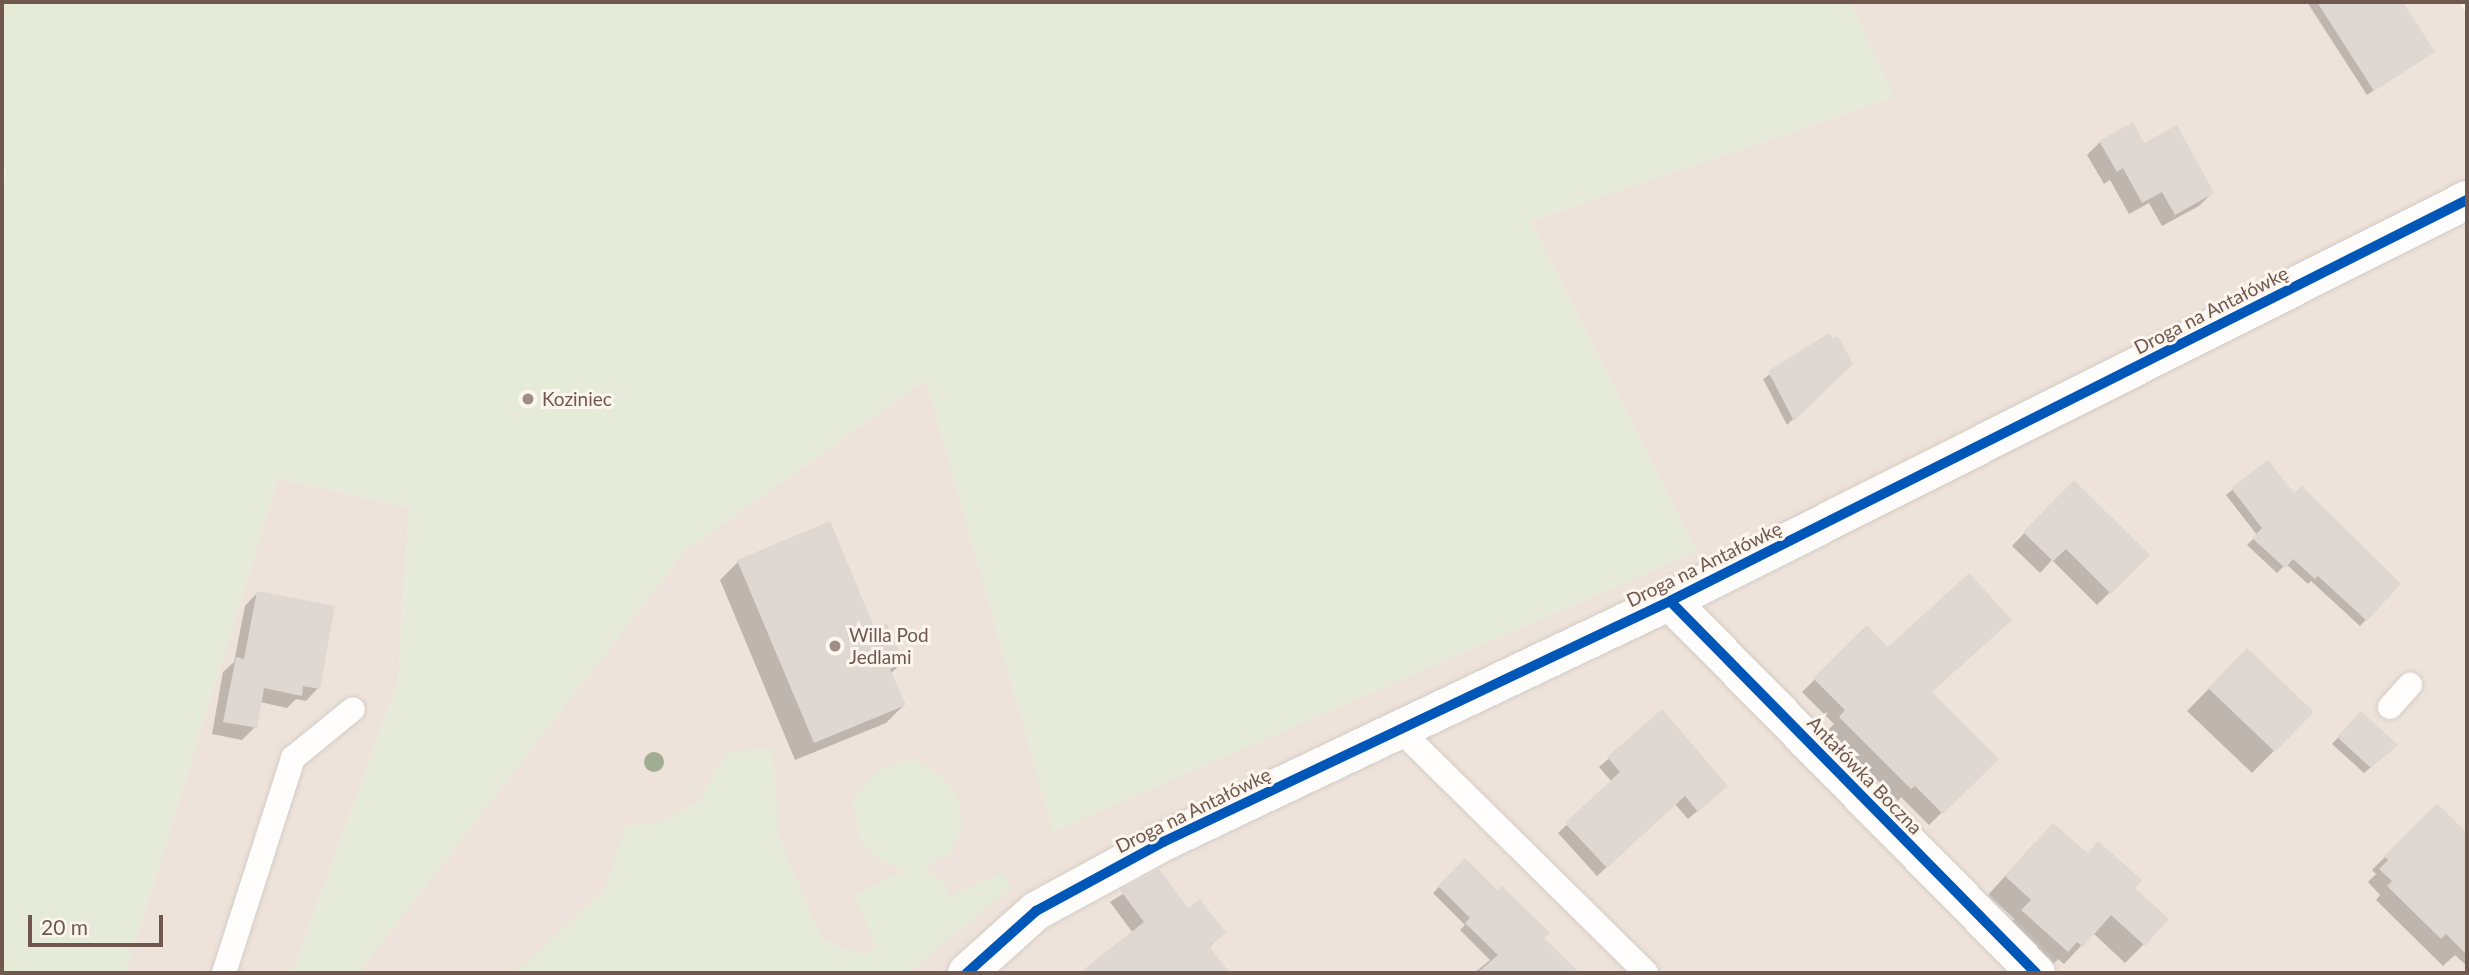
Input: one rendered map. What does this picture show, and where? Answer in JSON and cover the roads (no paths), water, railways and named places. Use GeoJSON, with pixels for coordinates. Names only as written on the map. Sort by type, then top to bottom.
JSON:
{"type":"FeatureCollection","features":[{"type":"Feature","properties":{"kind":"street","name":"Droga na Antałówkę"},"geometry":{"type":"LineString","coordinates":[[967,973],[1036,911],[1163,842],[1670,601],[2467,200]]}},
{"type":"Feature","properties":{"kind":"street","name":"Antałówka Boczna"},"geometry":{"type":"LineString","coordinates":[[1670,601],[2036,973]]}},
{"type":"Feature","properties":{"kind":"lane"},"geometry":{"type":"LineString","coordinates":[[2390,707],[2410,685]]}},
{"type":"Feature","properties":{"kind":"lane"},"geometry":{"type":"LineString","coordinates":[[223,973],[293,758],[353,709]]}},
{"type":"Feature","properties":{"kind":"lane"},"geometry":{"type":"LineString","coordinates":[[1401,731],[1646,973]]}},
{"type":"Feature","properties":{"kind":"place","name":"Koziniec"},"geometry":{"type":"Point","coordinates":[528,399]}},
{"type":"Feature","properties":{"kind":"place","name":"Willa Pod Jedlami"},"geometry":{"type":"Point","coordinates":[835,646]}}]}
